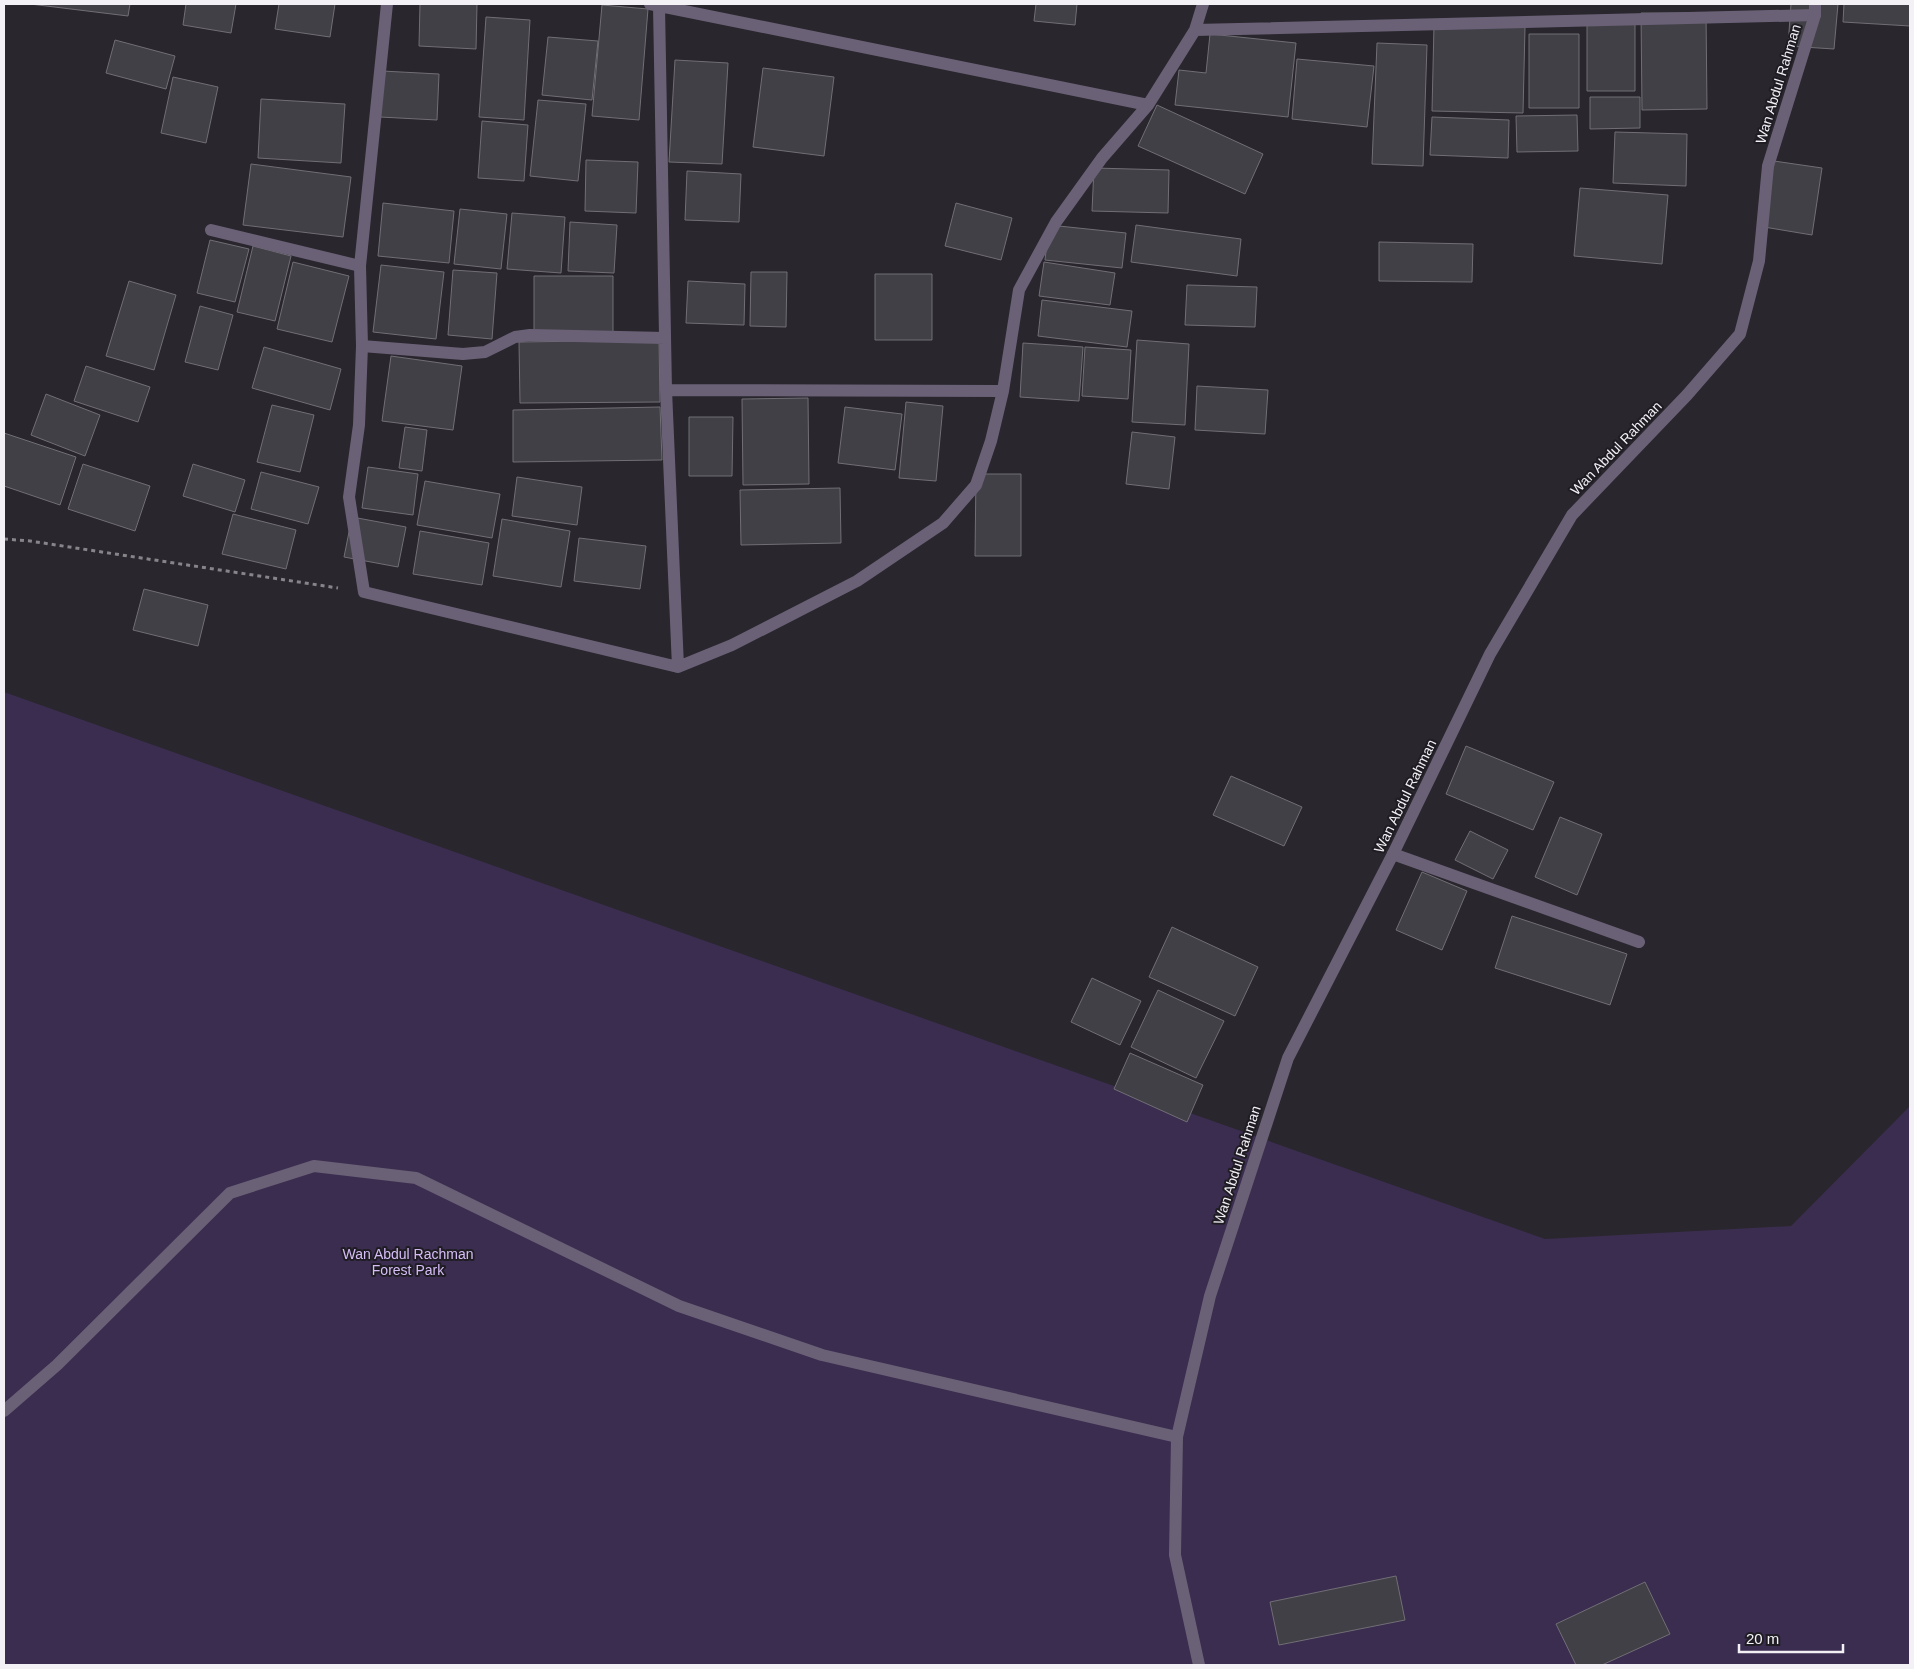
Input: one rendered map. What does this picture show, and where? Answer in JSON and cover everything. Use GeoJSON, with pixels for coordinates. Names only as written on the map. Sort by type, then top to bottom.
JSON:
{"type":"FeatureCollection","features":[{"type":"Feature","properties":{"kind":"street"},"geometry":{"type":"LineString","coordinates":[[387,4],[360,266],[362,346],[360,425],[349,497],[364,592],[678,667],[732,645],[857,580],[943,523],[976,485],[991,441],[1003,391],[1019,290],[1056,222],[1102,158],[1148,105],[1195,30],[1203,4]]}},
{"type":"Feature","properties":{"kind":"street"},"geometry":{"type":"LineString","coordinates":[[678,667],[666,390],[654,5],[685,7],[1148,105]]}},
{"type":"Feature","properties":{"kind":"street"},"geometry":{"type":"LineString","coordinates":[[1195,30],[1815,9]]}},
{"type":"Feature","properties":{"kind":"street","name":"Wan Abdul Rahman"},"geometry":{"type":"LineString","coordinates":[[1199,1665],[1174,1555],[1177,1437],[1210,1296],[1288,1058],[1393,854],[1490,654],[1572,515],[1687,395],[1740,334],[1759,261],[1768,166],[1815,9]]}},
{"type":"Feature","properties":{"kind":"street"},"geometry":{"type":"LineString","coordinates":[[211,230],[360,266]]}},
{"type":"Feature","properties":{"kind":"street"},"geometry":{"type":"LineString","coordinates":[[362,346],[464,354],[485,352],[515,337],[530,335],[665,338]]}},
{"type":"Feature","properties":{"kind":"street"},"geometry":{"type":"LineString","coordinates":[[666,390],[1003,391]]}},
{"type":"Feature","properties":{"kind":"street"},"geometry":{"type":"LineString","coordinates":[[1393,854],[1639,942]]}},
{"type":"Feature","properties":{"kind":"street"},"geometry":{"type":"LineString","coordinates":[[4,1411],[57,1364],[230,1193],[314,1166],[416,1178],[679,1306],[822,1355],[1177,1437]]}},
{"type":"Feature","properties":{"kind":"path"},"geometry":{"type":"LineString","coordinates":[[4,539],[30,541],[364,592]]}},
{"type":"Feature","properties":{"kind":"green space","name":"Wan Abdul Rachman Forest Park"},"geometry":{"type":"Polygon","coordinates":[[[4,692],[1545,1239],[1791,1226],[1910,1106],[1910,1665],[4,1665],[4,692]]]}},
{"type":"Feature","properties":{"kind":"building"},"geometry":{"type":"Polygon","coordinates":[[[30,4],[130,4],[128,16],[30,4]]]}},
{"type":"Feature","properties":{"kind":"building"},"geometry":{"type":"Polygon","coordinates":[[[186,4],[236,4],[231,33],[183,25],[186,4]]]}},
{"type":"Feature","properties":{"kind":"building"},"geometry":{"type":"Polygon","coordinates":[[[279,4],[335,4],[330,37],[275,29],[279,4]]]}},
{"type":"Feature","properties":{"kind":"building"},"geometry":{"type":"Polygon","coordinates":[[[420,4],[477,4],[476,49],[419,46],[420,4]]]}},
{"type":"Feature","properties":{"kind":"building"},"geometry":{"type":"Polygon","coordinates":[[[1036,4],[1077,4],[1075,25],[1034,21],[1036,4]]]}},
{"type":"Feature","properties":{"kind":"building"},"geometry":{"type":"Polygon","coordinates":[[[1791,4],[1838,4],[1834,49],[1788,46],[1791,4]]]}},
{"type":"Feature","properties":{"kind":"building"},"geometry":{"type":"Polygon","coordinates":[[[1844,4],[1910,4],[1910,26],[1843,22],[1844,4]]]}},
{"type":"Feature","properties":{"kind":"building"},"geometry":{"type":"Polygon","coordinates":[[[602,5],[648,9],[639,120],[592,116],[602,5]]]}},
{"type":"Feature","properties":{"kind":"building"},"geometry":{"type":"Polygon","coordinates":[[[1641,13],[1706,13],[1707,109],[1642,110],[1641,13]]]}},
{"type":"Feature","properties":{"kind":"building"},"geometry":{"type":"Polygon","coordinates":[[[486,17],[530,20],[524,120],[479,117],[486,17]]]}},
{"type":"Feature","properties":{"kind":"building"},"geometry":{"type":"Polygon","coordinates":[[[1587,21],[1635,21],[1635,91],[1587,91],[1587,21]]]}},
{"type":"Feature","properties":{"kind":"building"},"geometry":{"type":"Polygon","coordinates":[[[1434,25],[1525,27],[1523,113],[1432,111],[1434,25]]]}},
{"type":"Feature","properties":{"kind":"building"},"geometry":{"type":"Polygon","coordinates":[[[1210,34],[1296,43],[1288,117],[1175,105],[1179,70],[1206,73],[1210,34]]]}},
{"type":"Feature","properties":{"kind":"building"},"geometry":{"type":"Polygon","coordinates":[[[1529,34],[1579,34],[1579,108],[1529,108],[1529,34]]]}},
{"type":"Feature","properties":{"kind":"building"},"geometry":{"type":"Polygon","coordinates":[[[548,37],[598,41],[592,100],[542,95],[548,37]]]}},
{"type":"Feature","properties":{"kind":"building"},"geometry":{"type":"Polygon","coordinates":[[[115,40],[175,56],[166,89],[106,73],[115,40]]]}},
{"type":"Feature","properties":{"kind":"building"},"geometry":{"type":"Polygon","coordinates":[[[1377,43],[1427,45],[1423,166],[1372,164],[1377,43]]]}},
{"type":"Feature","properties":{"kind":"building"},"geometry":{"type":"Polygon","coordinates":[[[1297,59],[1374,66],[1367,127],[1292,119],[1297,59]]]}},
{"type":"Feature","properties":{"kind":"building"},"geometry":{"type":"Polygon","coordinates":[[[675,60],[728,63],[722,164],[669,162],[675,60]]]}},
{"type":"Feature","properties":{"kind":"building"},"geometry":{"type":"Polygon","coordinates":[[[763,68],[834,77],[824,156],[753,147],[763,68]]]}},
{"type":"Feature","properties":{"kind":"building"},"geometry":{"type":"Polygon","coordinates":[[[382,71],[439,74],[437,120],[380,117],[382,71]]]}},
{"type":"Feature","properties":{"kind":"building"},"geometry":{"type":"Polygon","coordinates":[[[173,77],[218,87],[206,143],[161,133],[173,77]]]}},
{"type":"Feature","properties":{"kind":"building"},"geometry":{"type":"Polygon","coordinates":[[[1590,97],[1640,97],[1640,128],[1590,129],[1590,97]]]}},
{"type":"Feature","properties":{"kind":"building"},"geometry":{"type":"Polygon","coordinates":[[[261,99],[345,104],[341,163],[258,158],[261,99]]]}},
{"type":"Feature","properties":{"kind":"building"},"geometry":{"type":"Polygon","coordinates":[[[538,100],[586,104],[578,181],[530,176],[538,100]]]}},
{"type":"Feature","properties":{"kind":"building"},"geometry":{"type":"Polygon","coordinates":[[[1157,105],[1263,154],[1245,194],[1138,146],[1157,105]]]}},
{"type":"Feature","properties":{"kind":"building"},"geometry":{"type":"Polygon","coordinates":[[[1577,115],[1578,151],[1517,152],[1516,116],[1577,115]]]}},
{"type":"Feature","properties":{"kind":"building"},"geometry":{"type":"Polygon","coordinates":[[[1432,117],[1509,120],[1508,158],[1430,155],[1432,117]]]}},
{"type":"Feature","properties":{"kind":"building"},"geometry":{"type":"Polygon","coordinates":[[[482,121],[528,125],[524,181],[478,178],[482,121]]]}},
{"type":"Feature","properties":{"kind":"building"},"geometry":{"type":"Polygon","coordinates":[[[1615,132],[1687,134],[1686,186],[1613,183],[1615,132]]]}},
{"type":"Feature","properties":{"kind":"building"},"geometry":{"type":"Polygon","coordinates":[[[586,160],[638,162],[636,213],[585,211],[586,160]]]}},
{"type":"Feature","properties":{"kind":"building"},"geometry":{"type":"Polygon","coordinates":[[[1774,161],[1822,168],[1812,235],[1764,227],[1774,161]]]}},
{"type":"Feature","properties":{"kind":"building"},"geometry":{"type":"Polygon","coordinates":[[[251,164],[351,177],[343,237],[243,225],[251,164]]]}},
{"type":"Feature","properties":{"kind":"building"},"geometry":{"type":"Polygon","coordinates":[[[1094,168],[1169,170],[1168,213],[1092,211],[1094,168]]]}},
{"type":"Feature","properties":{"kind":"building"},"geometry":{"type":"Polygon","coordinates":[[[687,171],[741,174],[739,222],[685,220],[687,171]]]}},
{"type":"Feature","properties":{"kind":"building"},"geometry":{"type":"Polygon","coordinates":[[[1580,188],[1668,195],[1662,264],[1574,256],[1580,188]]]}},
{"type":"Feature","properties":{"kind":"building"},"geometry":{"type":"Polygon","coordinates":[[[383,203],[454,211],[449,263],[378,256],[383,203]]]}},
{"type":"Feature","properties":{"kind":"building"},"geometry":{"type":"Polygon","coordinates":[[[956,203],[1012,218],[1001,260],[945,246],[956,203]]]}},
{"type":"Feature","properties":{"kind":"building"},"geometry":{"type":"Polygon","coordinates":[[[460,209],[507,214],[501,269],[454,264],[460,209]]]}},
{"type":"Feature","properties":{"kind":"building"},"geometry":{"type":"Polygon","coordinates":[[[512,213],[565,217],[561,273],[507,269],[512,213]]]}},
{"type":"Feature","properties":{"kind":"building"},"geometry":{"type":"Polygon","coordinates":[[[570,222],[617,225],[614,273],[568,271],[570,222]]]}},
{"type":"Feature","properties":{"kind":"building"},"geometry":{"type":"Polygon","coordinates":[[[1049,225],[1126,233],[1122,268],[1045,260],[1049,225]]]}},
{"type":"Feature","properties":{"kind":"building"},"geometry":{"type":"Polygon","coordinates":[[[1136,225],[1241,239],[1237,276],[1131,262],[1136,225]]]}},
{"type":"Feature","properties":{"kind":"building"},"geometry":{"type":"Polygon","coordinates":[[[210,240],[249,249],[235,302],[197,293],[210,240]]]}},
{"type":"Feature","properties":{"kind":"building"},"geometry":{"type":"Polygon","coordinates":[[[1379,242],[1473,244],[1472,282],[1379,281],[1379,242]]]}},
{"type":"Feature","properties":{"kind":"building"},"geometry":{"type":"Polygon","coordinates":[[[253,246],[291,256],[275,321],[237,312],[253,246]]]}},
{"type":"Feature","properties":{"kind":"building"},"geometry":{"type":"Polygon","coordinates":[[[293,262],[349,276],[332,342],[277,329],[293,262]]]}},
{"type":"Feature","properties":{"kind":"building"},"geometry":{"type":"Polygon","coordinates":[[[1044,262],[1115,273],[1110,305],[1039,296],[1044,262]]]}},
{"type":"Feature","properties":{"kind":"building"},"geometry":{"type":"Polygon","coordinates":[[[381,265],[444,272],[436,339],[373,332],[381,265]]]}},
{"type":"Feature","properties":{"kind":"building"},"geometry":{"type":"Polygon","coordinates":[[[453,270],[497,273],[492,339],[448,335],[453,270]]]}},
{"type":"Feature","properties":{"kind":"building"},"geometry":{"type":"Polygon","coordinates":[[[751,272],[787,272],[786,327],[750,326],[751,272]]]}},
{"type":"Feature","properties":{"kind":"building"},"geometry":{"type":"Polygon","coordinates":[[[875,274],[932,274],[932,340],[875,340],[875,274]]]}},
{"type":"Feature","properties":{"kind":"building"},"geometry":{"type":"Polygon","coordinates":[[[534,276],[613,276],[613,332],[534,332],[534,276]]]}},
{"type":"Feature","properties":{"kind":"building"},"geometry":{"type":"Polygon","coordinates":[[[129,281],[176,295],[154,370],[106,356],[129,281]]]}},
{"type":"Feature","properties":{"kind":"building"},"geometry":{"type":"Polygon","coordinates":[[[688,281],[745,284],[744,325],[686,323],[688,281]]]}},
{"type":"Feature","properties":{"kind":"building"},"geometry":{"type":"Polygon","coordinates":[[[1187,285],[1257,287],[1255,327],[1185,325],[1187,285]]]}},
{"type":"Feature","properties":{"kind":"building"},"geometry":{"type":"Polygon","coordinates":[[[1042,300],[1132,311],[1127,347],[1038,336],[1042,300]]]}},
{"type":"Feature","properties":{"kind":"building"},"geometry":{"type":"Polygon","coordinates":[[[200,306],[233,315],[218,370],[185,362],[200,306]]]}},
{"type":"Feature","properties":{"kind":"building"},"geometry":{"type":"Polygon","coordinates":[[[659,340],[660,402],[520,403],[519,342],[659,340]]]}},
{"type":"Feature","properties":{"kind":"building"},"geometry":{"type":"Polygon","coordinates":[[[1137,340],[1189,344],[1185,425],[1132,422],[1137,340]]]}},
{"type":"Feature","properties":{"kind":"building"},"geometry":{"type":"Polygon","coordinates":[[[1023,343],[1083,347],[1079,401],[1020,397],[1023,343]]]}},
{"type":"Feature","properties":{"kind":"building"},"geometry":{"type":"Polygon","coordinates":[[[264,347],[341,369],[330,410],[252,388],[264,347]]]}},
{"type":"Feature","properties":{"kind":"building"},"geometry":{"type":"Polygon","coordinates":[[[1085,347],[1131,350],[1128,399],[1082,396],[1085,347]]]}},
{"type":"Feature","properties":{"kind":"building"},"geometry":{"type":"Polygon","coordinates":[[[391,356],[462,366],[453,430],[382,421],[391,356]]]}},
{"type":"Feature","properties":{"kind":"building"},"geometry":{"type":"Polygon","coordinates":[[[86,366],[150,387],[138,422],[74,401],[86,366]]]}},
{"type":"Feature","properties":{"kind":"building"},"geometry":{"type":"Polygon","coordinates":[[[1197,386],[1268,390],[1265,434],[1195,430],[1197,386]]]}},
{"type":"Feature","properties":{"kind":"building"},"geometry":{"type":"Polygon","coordinates":[[[46,394],[100,415],[85,456],[31,435],[46,394]]]}},
{"type":"Feature","properties":{"kind":"building"},"geometry":{"type":"Polygon","coordinates":[[[808,398],[809,484],[743,485],[742,399],[808,398]]]}},
{"type":"Feature","properties":{"kind":"building"},"geometry":{"type":"Polygon","coordinates":[[[906,402],[943,406],[936,481],[899,478],[906,402]]]}},
{"type":"Feature","properties":{"kind":"building"},"geometry":{"type":"Polygon","coordinates":[[[272,405],[314,415],[300,472],[257,462],[272,405]]]}},
{"type":"Feature","properties":{"kind":"building"},"geometry":{"type":"Polygon","coordinates":[[[660,407],[662,460],[513,462],[513,410],[660,407]]]}},
{"type":"Feature","properties":{"kind":"building"},"geometry":{"type":"Polygon","coordinates":[[[845,407],[902,414],[895,470],[838,463],[845,407]]]}},
{"type":"Feature","properties":{"kind":"building"},"geometry":{"type":"Polygon","coordinates":[[[689,417],[733,417],[732,476],[689,476],[689,417]]]}},
{"type":"Feature","properties":{"kind":"building"},"geometry":{"type":"Polygon","coordinates":[[[405,427],[427,430],[422,471],[399,468],[405,427]]]}},
{"type":"Feature","properties":{"kind":"building"},"geometry":{"type":"Polygon","coordinates":[[[1132,432],[1175,437],[1169,489],[1126,484],[1132,432]]]}},
{"type":"Feature","properties":{"kind":"building"},"geometry":{"type":"Polygon","coordinates":[[[4,433],[76,457],[60,505],[4,486],[4,433]]]}},
{"type":"Feature","properties":{"kind":"building"},"geometry":{"type":"Polygon","coordinates":[[[83,464],[150,486],[135,531],[68,509],[83,464]]]}},
{"type":"Feature","properties":{"kind":"building"},"geometry":{"type":"Polygon","coordinates":[[[193,464],[245,480],[235,512],[183,496],[193,464]]]}},
{"type":"Feature","properties":{"kind":"building"},"geometry":{"type":"Polygon","coordinates":[[[368,467],[418,474],[413,515],[362,508],[368,467]]]}},
{"type":"Feature","properties":{"kind":"building"},"geometry":{"type":"Polygon","coordinates":[[[261,472],[319,487],[308,524],[251,509],[261,472]]]}},
{"type":"Feature","properties":{"kind":"building"},"geometry":{"type":"Polygon","coordinates":[[[976,474],[1021,474],[1021,556],[975,556],[976,474]]]}},
{"type":"Feature","properties":{"kind":"building"},"geometry":{"type":"Polygon","coordinates":[[[517,477],[582,487],[577,525],[512,516],[517,477]]]}},
{"type":"Feature","properties":{"kind":"building"},"geometry":{"type":"Polygon","coordinates":[[[425,481],[500,494],[492,538],[417,525],[425,481]]]}},
{"type":"Feature","properties":{"kind":"building"},"geometry":{"type":"Polygon","coordinates":[[[840,488],[841,543],[741,545],[740,490],[840,488]]]}},
{"type":"Feature","properties":{"kind":"building"},"geometry":{"type":"Polygon","coordinates":[[[233,514],[296,530],[286,569],[222,554],[233,514]]]}},
{"type":"Feature","properties":{"kind":"building"},"geometry":{"type":"Polygon","coordinates":[[[352,517],[406,527],[398,567],[344,557],[352,517]]]}},
{"type":"Feature","properties":{"kind":"building"},"geometry":{"type":"Polygon","coordinates":[[[502,519],[570,531],[561,587],[493,576],[502,519]]]}},
{"type":"Feature","properties":{"kind":"building"},"geometry":{"type":"Polygon","coordinates":[[[420,531],[489,543],[482,585],[413,574],[420,531]]]}},
{"type":"Feature","properties":{"kind":"building"},"geometry":{"type":"Polygon","coordinates":[[[579,538],[646,546],[640,589],[574,581],[579,538]]]}},
{"type":"Feature","properties":{"kind":"building"},"geometry":{"type":"Polygon","coordinates":[[[144,589],[208,605],[198,646],[133,630],[144,589]]]}},
{"type":"Feature","properties":{"kind":"building"},"geometry":{"type":"Polygon","coordinates":[[[1466,746],[1554,782],[1533,830],[1446,794],[1466,746]]]}},
{"type":"Feature","properties":{"kind":"building"},"geometry":{"type":"Polygon","coordinates":[[[1231,776],[1302,807],[1284,846],[1213,815],[1231,776]]]}},
{"type":"Feature","properties":{"kind":"building"},"geometry":{"type":"Polygon","coordinates":[[[1560,817],[1602,834],[1577,895],[1535,877],[1560,817]]]}},
{"type":"Feature","properties":{"kind":"building"},"geometry":{"type":"Polygon","coordinates":[[[1470,831],[1508,850],[1493,879],[1455,860],[1470,831]]]}},
{"type":"Feature","properties":{"kind":"building"},"geometry":{"type":"Polygon","coordinates":[[[1422,872],[1467,891],[1442,950],[1396,930],[1422,872]]]}},
{"type":"Feature","properties":{"kind":"building"},"geometry":{"type":"Polygon","coordinates":[[[1512,916],[1627,954],[1610,1005],[1495,968],[1512,916]]]}},
{"type":"Feature","properties":{"kind":"building"},"geometry":{"type":"Polygon","coordinates":[[[1172,927],[1258,967],[1235,1016],[1149,977],[1172,927]]]}},
{"type":"Feature","properties":{"kind":"building"},"geometry":{"type":"Polygon","coordinates":[[[1092,978],[1141,1001],[1120,1045],[1071,1022],[1092,978]]]}},
{"type":"Feature","properties":{"kind":"building"},"geometry":{"type":"Polygon","coordinates":[[[1158,990],[1224,1021],[1196,1078],[1131,1047],[1158,990]]]}},
{"type":"Feature","properties":{"kind":"building"},"geometry":{"type":"Polygon","coordinates":[[[1130,1053],[1203,1085],[1187,1122],[1114,1089],[1130,1053]]]}},
{"type":"Feature","properties":{"kind":"building"},"geometry":{"type":"Polygon","coordinates":[[[1396,1576],[1405,1620],[1279,1645],[1270,1602],[1396,1576]]]}},
{"type":"Feature","properties":{"kind":"building"},"geometry":{"type":"Polygon","coordinates":[[[1645,1582],[1670,1634],[1602,1665],[1576,1665],[1556,1624],[1645,1582]]]}}]}
